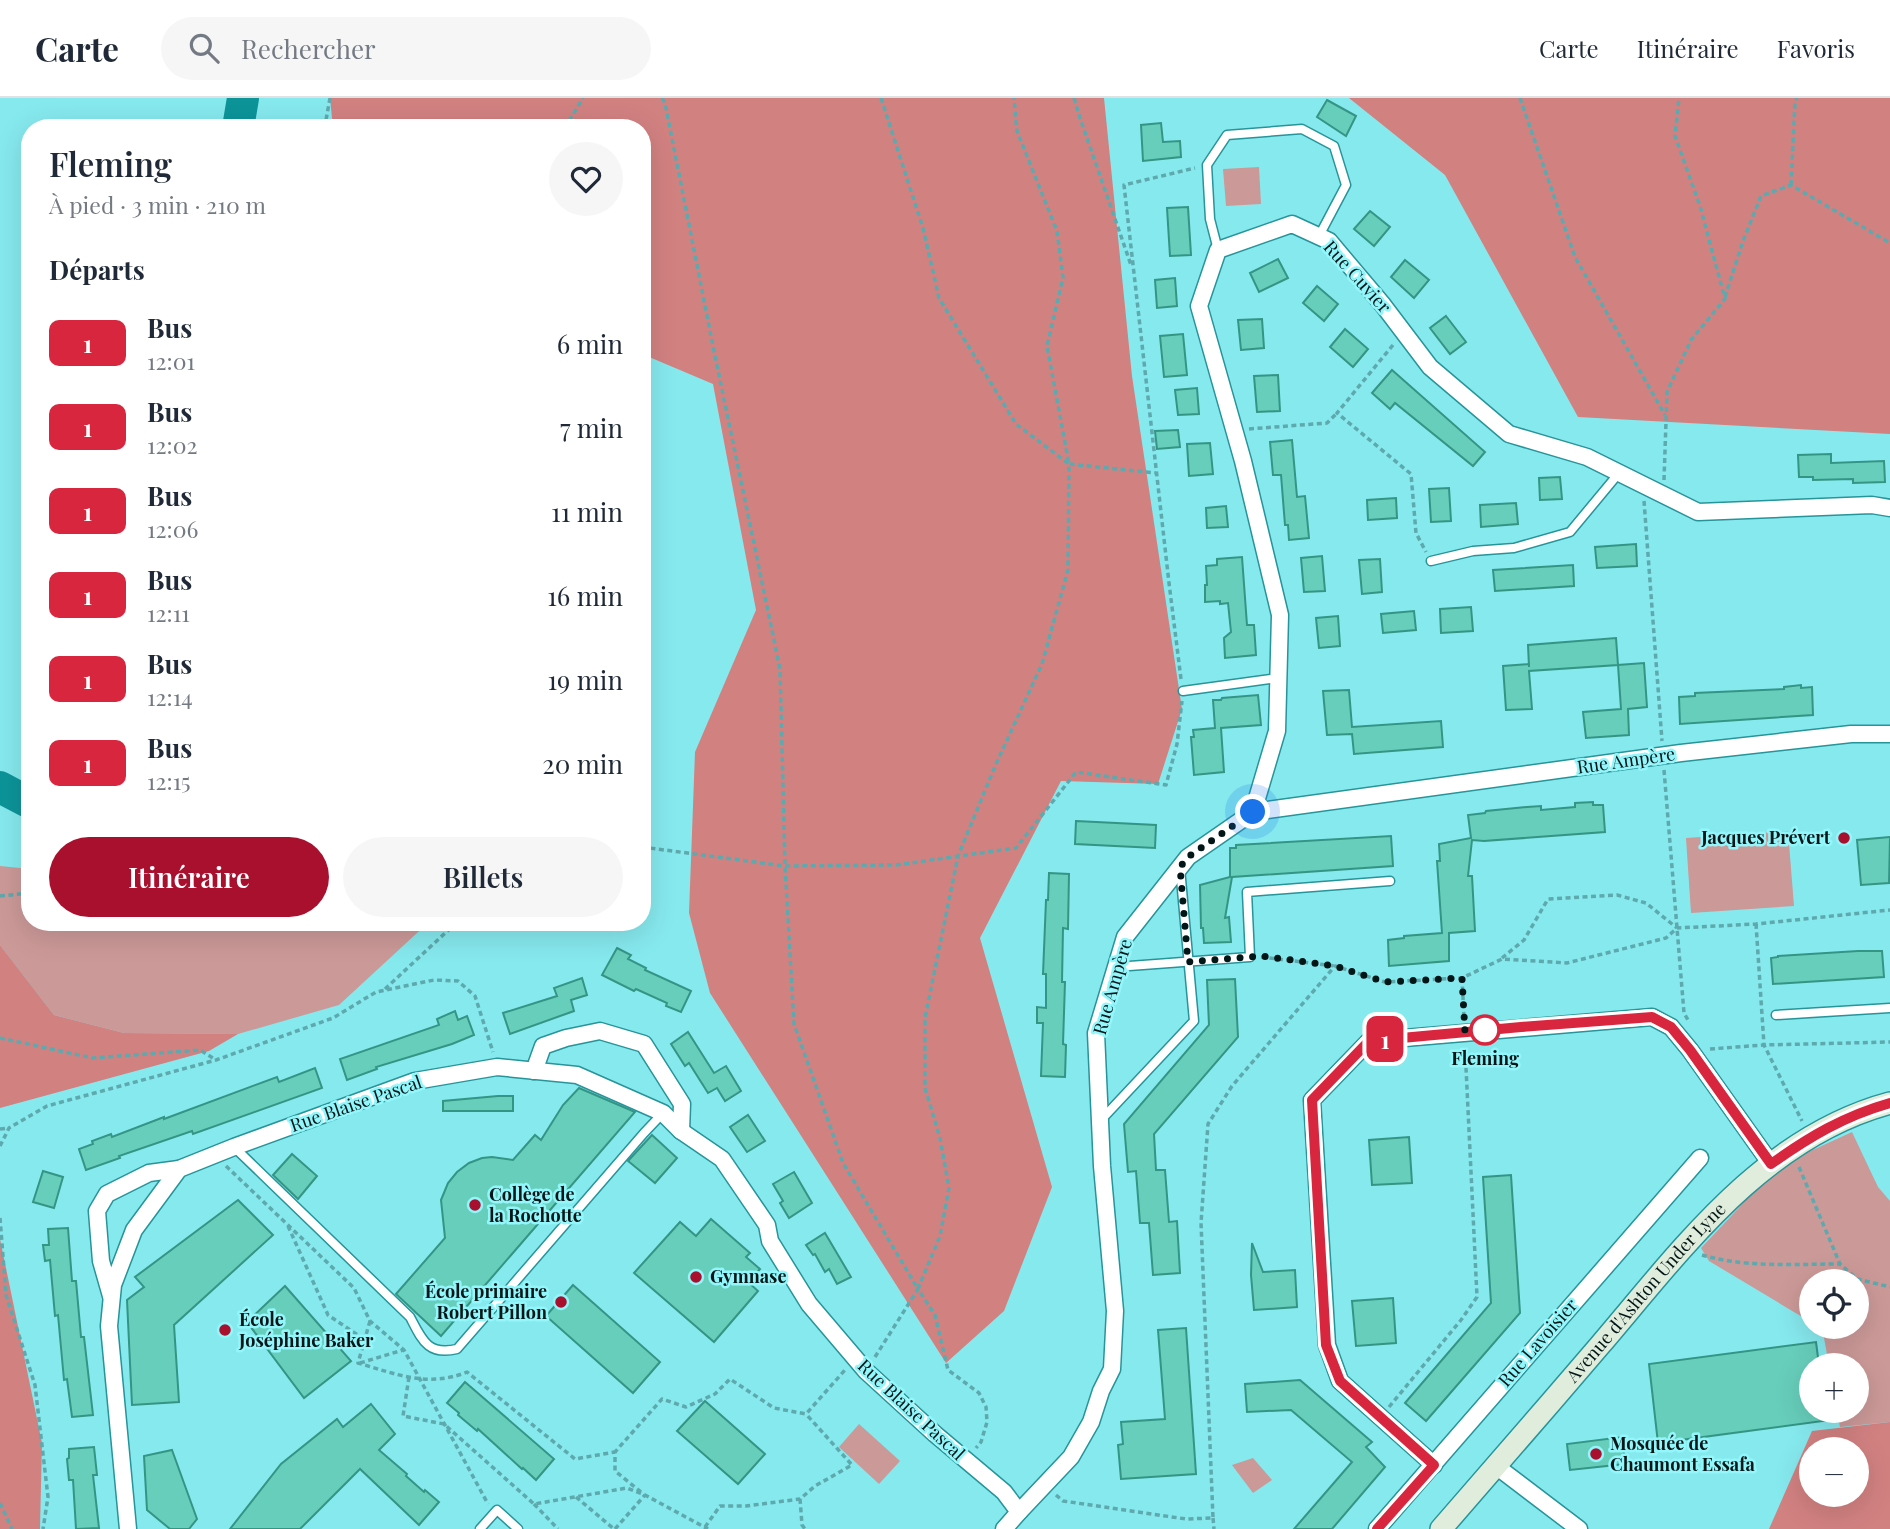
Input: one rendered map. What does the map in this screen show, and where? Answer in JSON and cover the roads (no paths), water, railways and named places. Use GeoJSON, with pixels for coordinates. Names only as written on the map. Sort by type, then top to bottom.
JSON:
{"type":"FeatureCollection","features":[{"type":"Feature","properties":{"kind":"street","name":"Rue Cuvier"},"geometry":{"type":"LineString","coordinates":[[1218,250],[1292,224],[1329,241],[1430,367],[1509,434],[1587,457],[1698,512],[1872,505],[1890,508]]}},
{"type":"Feature","properties":{"kind":"street"},"geometry":{"type":"LineString","coordinates":[[1218,250],[1199,306],[1234,430],[1280,615],[1277,731],[1253,812]]}},
{"type":"Feature","properties":{"kind":"street","name":"Rue Ampère"},"geometry":{"type":"LineString","coordinates":[[1004,1529],[1071,1457],[1091,1422],[1101,1391],[1112,1369],[1115,1311],[1102,1166],[1096,1033],[1125,937],[1188,857],[1253,812],[1681,753],[1851,734],[1890,734]]}},
{"type":"Feature","properties":{"kind":"street"},"geometry":{"type":"LineString","coordinates":[[1434,1465],[1340,1381],[1326,1345],[1312,1100],[1369,1041],[1652,1017],[1671,1027],[1690,1050],[1771,1164]]}},
{"type":"Feature","properties":{"kind":"street"},"geometry":{"type":"LineString","coordinates":[[534,1071],[543,1046],[566,1038],[600,1031],[644,1044],[682,1104],[681,1130]]}},
{"type":"Feature","properties":{"kind":"street","name":"Rue Blaise Pascal"},"geometry":{"type":"LineString","coordinates":[[112,1299],[101,1261],[97,1210],[107,1194],[149,1173],[179,1169],[415,1081],[497,1067],[577,1075],[663,1113],[681,1130],[722,1158],[767,1225],[769,1241],[809,1304],[861,1365],[1004,1492],[1019,1512]]}},
{"type":"Feature","properties":{"kind":"street","name":"Avenue d'Ashton Under Lyne"},"geometry":{"type":"LineString","coordinates":[[1441,1529],[1728,1200],[1771,1164],[1830,1125],[1890,1104]]}},
{"type":"Feature","properties":{"kind":"street","name":"Rue Lavoisier"},"geometry":{"type":"LineString","coordinates":[[1377,1529],[1700,1157]]}},
{"type":"Feature","properties":{"kind":"street"},"geometry":{"type":"LineString","coordinates":[[128,1529],[109,1326],[113,1285],[134,1230],[179,1169]]}},
{"type":"Feature","properties":{"kind":"street"},"geometry":{"type":"LineString","coordinates":[[1496,1466],[1578,1529]]}},
{"type":"Feature","properties":{"kind":"lane"},"geometry":{"type":"LineString","coordinates":[[1218,250],[1210,219],[1207,165],[1227,135],[1302,129],[1334,146],[1346,185],[1319,236]]}},
{"type":"Feature","properties":{"kind":"lane"},"geometry":{"type":"LineString","coordinates":[[1431,561],[1473,551],[1514,548],[1570,532],[1619,473]]}},
{"type":"Feature","properties":{"kind":"lane"},"geometry":{"type":"LineString","coordinates":[[1183,691],[1278,678]]}},
{"type":"Feature","properties":{"kind":"lane"},"geometry":{"type":"LineString","coordinates":[[1100,1121],[1194,1021],[1180,867]]}},
{"type":"Feature","properties":{"kind":"lane"},"geometry":{"type":"LineString","coordinates":[[1116,967],[1250,957],[1247,892],[1390,881]]}},
{"type":"Feature","properties":{"kind":"lane"},"geometry":{"type":"LineString","coordinates":[[1776,1015],[1890,1009]]}},
{"type":"Feature","properties":{"kind":"lane"},"geometry":{"type":"LineString","coordinates":[[234,1147],[410,1317],[429,1347],[436,1351],[446,1351],[457,1349],[663,1113]]}},
{"type":"Feature","properties":{"kind":"lane"},"geometry":{"type":"LineString","coordinates":[[480,1529],[497,1510],[518,1529]]}},
{"type":"Feature","properties":{"kind":"waterway"},"geometry":{"type":"LineString","coordinates":[[240,119],[243,98]]}},
{"type":"Feature","properties":{"kind":"waterway"},"geometry":{"type":"LineString","coordinates":[[0,787],[21,798]]}},
{"type":"Feature","properties":{"kind":"place","name":"Jacques Prévert"},"geometry":{"type":"Point","coordinates":[1844,838]}},
{"type":"Feature","properties":{"kind":"place","name":"Fleming"},"geometry":{"type":"Point","coordinates":[1485,1030]}},
{"type":"Feature","properties":{"kind":"place","name":"Collège de la Rochotte"},"geometry":{"type":"Point","coordinates":[475,1205]}},
{"type":"Feature","properties":{"kind":"place","name":"Gymnase"},"geometry":{"type":"Point","coordinates":[696,1277]}},
{"type":"Feature","properties":{"kind":"place","name":"École primaire Robert Pillon"},"geometry":{"type":"Point","coordinates":[561,1302]}},
{"type":"Feature","properties":{"kind":"place","name":"École Joséphine Baker"},"geometry":{"type":"Point","coordinates":[225,1330]}},
{"type":"Feature","properties":{"kind":"place","name":"Mosquée de Chaumont Essafa"},"geometry":{"type":"Point","coordinates":[1596,1454]}}]}
